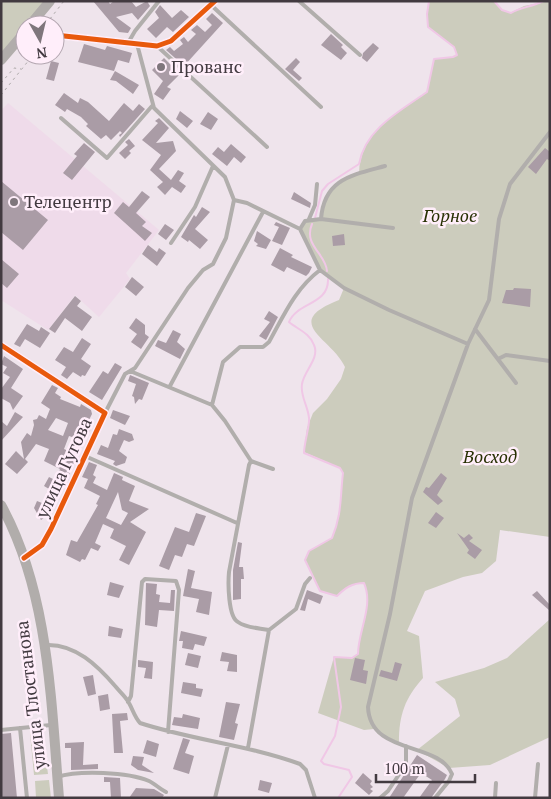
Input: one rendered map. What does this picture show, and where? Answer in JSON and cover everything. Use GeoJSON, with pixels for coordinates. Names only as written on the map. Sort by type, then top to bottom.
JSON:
{"type":"FeatureCollection","features":[{"type":"Feature","properties":{"kind":"main road"},"geometry":{"type":"LineString","coordinates":[[38,15],[50,1]]}},
{"type":"Feature","properties":{"kind":"main road"},"geometry":{"type":"LineString","coordinates":[[1,60],[15,44]]}},
{"type":"Feature","properties":{"kind":"main road","name":"улица Тлостанова"},"geometry":{"type":"LineString","coordinates":[[1,505],[24,558],[45,645],[59,798]]}},
{"type":"Feature","properties":{"kind":"street"},"geometry":{"type":"LineString","coordinates":[[65,36],[157,46],[171,41],[213,3]]}},
{"type":"Feature","properties":{"kind":"street","name":"улица Гугова"},"geometry":{"type":"LineString","coordinates":[[1,345],[105,412],[42,545],[24,558]]}},
{"type":"Feature","properties":{"kind":"lane"},"geometry":{"type":"LineString","coordinates":[[128,43],[159,1]]}},
{"type":"Feature","properties":{"kind":"lane"},"geometry":{"type":"LineString","coordinates":[[300,1],[360,55]]}},
{"type":"Feature","properties":{"kind":"lane"},"geometry":{"type":"LineString","coordinates":[[213,3],[320,107]]}},
{"type":"Feature","properties":{"kind":"lane"},"geometry":{"type":"LineString","coordinates":[[105,412],[125,374],[130,371],[152,344],[188,288],[204,270],[213,264],[226,238],[234,200],[229,184],[152,106],[137,44]]}},
{"type":"Feature","properties":{"kind":"lane"},"geometry":{"type":"LineString","coordinates":[[157,46],[267,147]]}},
{"type":"Feature","properties":{"kind":"lane"},"geometry":{"type":"LineString","coordinates":[[61,118],[107,158],[152,106]]}},
{"type":"Feature","properties":{"kind":"lane"},"geometry":{"type":"LineString","coordinates":[[436,798],[449,781],[452,774],[450,768],[430,756],[378,734],[368,721],[368,707],[390,614],[412,498],[468,344],[489,300],[499,218],[510,184],[550,132]]}},
{"type":"Feature","properties":{"kind":"lane"},"geometry":{"type":"LineString","coordinates":[[171,243],[195,207],[213,166]]}},
{"type":"Feature","properties":{"kind":"lane"},"geometry":{"type":"LineString","coordinates":[[321,219],[322,209],[328,192],[341,181],[385,166]]}},
{"type":"Feature","properties":{"kind":"lane"},"geometry":{"type":"LineString","coordinates":[[300,229],[309,220],[315,205],[317,184]]}},
{"type":"Feature","properties":{"kind":"lane"},"geometry":{"type":"LineString","coordinates":[[234,200],[246,203],[300,229],[320,270],[344,288],[468,344]]}},
{"type":"Feature","properties":{"kind":"lane"},"geometry":{"type":"LineString","coordinates":[[170,386],[263,212]]}},
{"type":"Feature","properties":{"kind":"lane"},"geometry":{"type":"LineString","coordinates":[[309,220],[321,219],[393,228]]}},
{"type":"Feature","properties":{"kind":"lane"},"geometry":{"type":"LineString","coordinates":[[212,405],[223,362],[240,347],[263,347],[269,342],[294,296],[307,280],[320,270]]}},
{"type":"Feature","properties":{"kind":"lane"},"geometry":{"type":"LineString","coordinates":[[475,329],[516,383]]}},
{"type":"Feature","properties":{"kind":"lane"},"geometry":{"type":"LineString","coordinates":[[498,359],[506,355],[550,361]]}},
{"type":"Feature","properties":{"kind":"lane"},"geometry":{"type":"LineString","coordinates":[[130,371],[212,405],[225,421],[251,461],[273,469]]}},
{"type":"Feature","properties":{"kind":"lane"},"geometry":{"type":"LineString","coordinates":[[85,456],[237,523]]}},
{"type":"Feature","properties":{"kind":"lane"},"geometry":{"type":"LineString","coordinates":[[251,461],[237,523],[228,586],[233,617],[236,622],[269,630]]}},
{"type":"Feature","properties":{"kind":"lane"},"geometry":{"type":"LineString","coordinates":[[128,702],[131,696],[142,582],[145,579],[152,578],[176,581],[180,585],[168,732]]}},
{"type":"Feature","properties":{"kind":"lane"},"geometry":{"type":"LineString","coordinates":[[248,748],[269,630],[296,610],[305,584],[310,578]]}},
{"type":"Feature","properties":{"kind":"lane"},"geometry":{"type":"LineString","coordinates":[[45,645],[57,644],[99,667],[128,702],[133,716],[140,723],[168,732],[248,748],[304,767],[313,784],[315,798]]}},
{"type":"Feature","properties":{"kind":"lane"},"geometry":{"type":"LineString","coordinates":[[1,730],[53,724]]}},
{"type":"Feature","properties":{"kind":"lane"},"geometry":{"type":"LineString","coordinates":[[20,728],[26,798]]}},
{"type":"Feature","properties":{"kind":"lane"},"geometry":{"type":"LineString","coordinates":[[215,798],[228,745]]}},
{"type":"Feature","properties":{"kind":"lane"},"geometry":{"type":"LineString","coordinates":[[380,798],[388,791],[406,764],[406,746]]}},
{"type":"Feature","properties":{"kind":"lane"},"geometry":{"type":"LineString","coordinates":[[535,798],[538,764]]}},
{"type":"Feature","properties":{"kind":"lane"},"geometry":{"type":"LineString","coordinates":[[57,777],[67,774],[85,773],[133,777],[150,781],[166,792]]}},
{"type":"Feature","properties":{"kind":"lane"},"geometry":{"type":"LineString","coordinates":[[495,798],[496,783]]}},
{"type":"Feature","properties":{"kind":"path"},"geometry":{"type":"LineString","coordinates":[[53,15],[64,1]]}},
{"type":"Feature","properties":{"kind":"path"},"geometry":{"type":"LineString","coordinates":[[1,94],[26,65]]}},
{"type":"Feature","properties":{"kind":"path"},"geometry":{"type":"LineString","coordinates":[[1,82],[14,68],[22,70]]}},
{"type":"Feature","properties":{"kind":"shaded area"},"geometry":{"type":"Polygon","coordinates":[[[8,103],[159,230],[126,273],[130,279],[99,317],[75,295],[48,330],[1,300],[1,111],[8,103]]]}},
{"type":"Feature","properties":{"kind":"green space"},"geometry":{"type":"Polygon","coordinates":[[[1,1],[50,1],[38,15],[15,15],[15,44],[1,60],[1,1]]]}},
{"type":"Feature","properties":{"kind":"green space","name":"Горное"},"geometry":{"type":"Polygon","coordinates":[[[429,1],[494,1],[502,10],[510,13],[524,6],[550,1],[550,537],[500,530],[496,561],[482,573],[463,577],[425,591],[407,631],[419,636],[423,678],[404,707],[400,723],[399,742],[378,734],[374,729],[364,730],[318,713],[334,657],[352,658],[358,654],[367,609],[367,591],[364,583],[349,586],[337,596],[320,591],[305,560],[309,551],[332,538],[339,513],[343,473],[340,468],[304,452],[307,428],[313,413],[327,399],[341,379],[345,367],[339,357],[315,331],[312,324],[313,316],[322,308],[339,300],[344,288],[320,270],[300,229],[305,221],[321,219],[329,194],[336,185],[359,174],[361,159],[366,146],[382,125],[427,92],[434,59],[457,55],[454,47],[428,27],[429,1]]]}},
{"type":"Feature","properties":{"kind":"green space"},"geometry":{"type":"Polygon","coordinates":[[[550,619],[550,737],[490,765],[449,768],[417,750],[460,716],[455,699],[435,682],[484,668],[507,658],[550,619]]]}},
{"type":"Feature","properties":{"kind":"green space"},"geometry":{"type":"Polygon","coordinates":[[[42,729],[48,774],[34,775],[30,733],[32,730],[42,729]]]}},
{"type":"Feature","properties":{"kind":"green space"},"geometry":{"type":"Polygon","coordinates":[[[49,780],[51,798],[36,798],[35,781],[49,780]]]}},
{"type":"Feature","properties":{"kind":"building"},"geometry":{"type":"Polygon","coordinates":[[[93,1],[108,1],[110,4],[114,1],[131,1],[136,7],[147,1],[150,6],[138,20],[132,13],[116,17],[131,28],[128,33],[119,32],[93,1]]]}},
{"type":"Feature","properties":{"kind":"building"},"geometry":{"type":"Polygon","coordinates":[[[160,5],[172,18],[181,10],[189,17],[173,32],[167,27],[156,38],[147,29],[159,18],[155,12],[160,5]]]}},
{"type":"Feature","properties":{"kind":"building"},"geometry":{"type":"Polygon","coordinates":[[[212,13],[223,23],[184,66],[166,50],[170,47],[174,51],[183,44],[180,40],[184,37],[188,42],[196,34],[191,30],[197,25],[205,32],[212,25],[206,19],[212,13]]]}},
{"type":"Feature","properties":{"kind":"building"},"geometry":{"type":"Polygon","coordinates":[[[331,34],[343,45],[341,47],[347,53],[341,60],[321,45],[331,34]]]}},
{"type":"Feature","properties":{"kind":"building"},"geometry":{"type":"Polygon","coordinates":[[[373,43],[379,48],[367,62],[362,58],[363,53],[373,43]]]}},
{"type":"Feature","properties":{"kind":"building"},"geometry":{"type":"Polygon","coordinates":[[[84,44],[105,50],[107,46],[132,53],[129,63],[118,60],[114,71],[78,62],[84,44]]]}},
{"type":"Feature","properties":{"kind":"building"},"geometry":{"type":"Polygon","coordinates":[[[164,58],[180,74],[167,87],[171,89],[163,100],[154,94],[163,81],[152,70],[164,58]]]}},
{"type":"Feature","properties":{"kind":"building"},"geometry":{"type":"Polygon","coordinates":[[[296,58],[300,62],[293,70],[302,78],[299,81],[285,69],[296,58]]]}},
{"type":"Feature","properties":{"kind":"building"},"geometry":{"type":"Polygon","coordinates":[[[50,65],[58,65],[54,81],[46,79],[50,65]]]}},
{"type":"Feature","properties":{"kind":"building"},"geometry":{"type":"Polygon","coordinates":[[[115,71],[139,85],[133,94],[116,81],[110,80],[115,71]]]}},
{"type":"Feature","properties":{"kind":"building"},"geometry":{"type":"Polygon","coordinates":[[[64,93],[78,103],[80,98],[88,102],[109,121],[124,103],[133,111],[139,104],[145,109],[120,137],[119,135],[122,133],[120,131],[111,140],[106,135],[101,139],[86,126],[88,124],[81,117],[67,109],[65,112],[55,105],[64,93]]]}},
{"type":"Feature","properties":{"kind":"building"},"geometry":{"type":"Polygon","coordinates":[[[180,111],[193,121],[187,128],[176,119],[180,111]]]}},
{"type":"Feature","properties":{"kind":"building"},"geometry":{"type":"Polygon","coordinates":[[[208,112],[218,119],[211,130],[200,124],[208,112]]]}},
{"type":"Feature","properties":{"kind":"building"},"geometry":{"type":"Polygon","coordinates":[[[159,118],[169,128],[156,143],[173,141],[176,151],[159,169],[171,180],[178,170],[184,173],[179,181],[186,186],[181,193],[172,187],[165,195],[157,187],[163,182],[150,170],[161,155],[142,140],[158,123],[155,121],[159,118]]]}},
{"type":"Feature","properties":{"kind":"building"},"geometry":{"type":"Polygon","coordinates":[[[129,139],[135,146],[129,151],[131,153],[125,159],[119,153],[128,145],[125,142],[129,139]]]}},
{"type":"Feature","properties":{"kind":"building"},"geometry":{"type":"Polygon","coordinates":[[[84,143],[95,152],[72,180],[63,173],[77,156],[74,154],[84,143]]]}},
{"type":"Feature","properties":{"kind":"building"},"geometry":{"type":"Polygon","coordinates":[[[231,144],[246,157],[241,163],[234,157],[227,166],[212,154],[218,147],[224,152],[231,144]]]}},
{"type":"Feature","properties":{"kind":"building"},"geometry":{"type":"Polygon","coordinates":[[[545,148],[550,152],[550,161],[547,159],[536,174],[528,167],[545,148]]]}},
{"type":"Feature","properties":{"kind":"building","name":"Телецентр"},"geometry":{"type":"Polygon","coordinates":[[[1,181],[48,220],[23,250],[1,232],[1,181]]]}},
{"type":"Feature","properties":{"kind":"building"},"geometry":{"type":"Polygon","coordinates":[[[142,191],[150,197],[136,213],[146,222],[142,226],[152,233],[145,241],[114,213],[123,202],[129,207],[142,191]]]}},
{"type":"Feature","properties":{"kind":"building"},"geometry":{"type":"Polygon","coordinates":[[[294,192],[311,203],[310,208],[291,199],[294,192]]]}},
{"type":"Feature","properties":{"kind":"building"},"geometry":{"type":"Polygon","coordinates":[[[202,207],[210,212],[195,229],[208,240],[200,249],[189,240],[188,242],[181,237],[194,215],[196,217],[202,207]]]}},
{"type":"Feature","properties":{"kind":"building"},"geometry":{"type":"Polygon","coordinates":[[[276,222],[290,228],[282,245],[272,241],[279,227],[274,225],[276,222]]]}},
{"type":"Feature","properties":{"kind":"building"},"geometry":{"type":"Polygon","coordinates":[[[165,224],[174,230],[166,240],[158,234],[165,224]]]}},
{"type":"Feature","properties":{"kind":"building"},"geometry":{"type":"Polygon","coordinates":[[[257,231],[271,240],[266,249],[256,246],[258,244],[254,241],[257,231]]]}},
{"type":"Feature","properties":{"kind":"building"},"geometry":{"type":"Polygon","coordinates":[[[344,234],[345,245],[333,246],[332,236],[344,234]]]}},
{"type":"Feature","properties":{"kind":"building"},"geometry":{"type":"Polygon","coordinates":[[[148,245],[157,252],[159,248],[166,253],[157,266],[142,254],[148,245]]]}},
{"type":"Feature","properties":{"kind":"building"},"geometry":{"type":"Polygon","coordinates":[[[280,248],[293,255],[291,257],[312,267],[309,273],[306,276],[287,267],[284,272],[271,265],[280,248]]]}},
{"type":"Feature","properties":{"kind":"building","name":"Телецентр"},"geometry":{"type":"Polygon","coordinates":[[[1,259],[19,274],[7,288],[1,283],[1,259]]]}},
{"type":"Feature","properties":{"kind":"building"},"geometry":{"type":"Polygon","coordinates":[[[132,277],[144,287],[136,296],[125,287],[132,277]]]}},
{"type":"Feature","properties":{"kind":"building"},"geometry":{"type":"Polygon","coordinates":[[[514,288],[531,289],[530,307],[502,303],[506,290],[513,290],[514,288]]]}},
{"type":"Feature","properties":{"kind":"building"},"geometry":{"type":"Polygon","coordinates":[[[75,296],[81,301],[77,306],[92,317],[82,331],[65,318],[55,333],[49,329],[75,296]]]}},
{"type":"Feature","properties":{"kind":"building"},"geometry":{"type":"Polygon","coordinates":[[[269,311],[278,317],[266,340],[259,336],[270,322],[264,319],[269,311]]]}},
{"type":"Feature","properties":{"kind":"building"},"geometry":{"type":"Polygon","coordinates":[[[136,318],[145,325],[145,334],[149,337],[141,349],[131,342],[137,334],[129,328],[136,318]]]}},
{"type":"Feature","properties":{"kind":"building"},"geometry":{"type":"Polygon","coordinates":[[[27,324],[39,331],[41,327],[50,333],[40,348],[25,339],[20,347],[14,344],[27,324]]]}},
{"type":"Feature","properties":{"kind":"building"},"geometry":{"type":"Polygon","coordinates":[[[173,330],[181,334],[177,342],[185,349],[180,359],[155,346],[158,340],[166,343],[173,330]]]}},
{"type":"Feature","properties":{"kind":"building"},"geometry":{"type":"Polygon","coordinates":[[[82,338],[91,344],[81,359],[91,366],[85,376],[82,375],[81,377],[73,372],[67,379],[61,375],[66,367],[55,360],[64,347],[73,352],[82,338]]]}},
{"type":"Feature","properties":{"kind":"building"},"geometry":{"type":"Polygon","coordinates":[[[4,356],[23,369],[11,388],[23,396],[13,410],[10,403],[1,398],[1,389],[10,377],[3,373],[7,367],[1,364],[4,356]]]}},
{"type":"Feature","properties":{"kind":"building"},"geometry":{"type":"Polygon","coordinates":[[[115,363],[122,367],[102,400],[89,392],[103,371],[108,374],[115,363]]]}},
{"type":"Feature","properties":{"kind":"building"},"geometry":{"type":"Polygon","coordinates":[[[130,375],[149,383],[142,400],[139,399],[135,404],[134,397],[132,396],[136,384],[128,381],[130,375]]]}},
{"type":"Feature","properties":{"kind":"building"},"geometry":{"type":"Polygon","coordinates":[[[52,385],[58,388],[55,393],[61,397],[60,399],[80,407],[81,404],[91,410],[92,414],[88,422],[94,421],[89,433],[79,428],[75,438],[69,436],[64,449],[77,455],[69,475],[65,474],[54,496],[47,493],[49,489],[44,486],[49,477],[55,480],[60,469],[44,461],[49,449],[36,444],[25,459],[28,462],[17,474],[5,464],[16,451],[24,459],[21,442],[27,433],[31,436],[34,425],[33,420],[37,419],[39,415],[46,419],[50,409],[41,403],[52,385]],[[56,418],[48,430],[63,436],[68,423],[56,418]]]}},
{"type":"Feature","properties":{"kind":"building"},"geometry":{"type":"Polygon","coordinates":[[[113,410],[130,416],[125,425],[110,418],[113,410]]]}},
{"type":"Feature","properties":{"kind":"building"},"geometry":{"type":"Polygon","coordinates":[[[15,412],[23,417],[1,441],[1,421],[7,426],[15,412]]]}},
{"type":"Feature","properties":{"kind":"building"},"geometry":{"type":"Polygon","coordinates":[[[119,429],[132,434],[134,440],[129,442],[124,440],[119,451],[127,457],[125,463],[116,466],[113,464],[115,461],[97,454],[101,445],[108,448],[113,434],[117,435],[119,429]]]}},
{"type":"Feature","properties":{"kind":"building"},"geometry":{"type":"Polygon","coordinates":[[[89,462],[97,465],[93,475],[96,477],[93,483],[107,490],[114,473],[123,477],[122,480],[135,486],[129,501],[149,509],[130,522],[146,532],[129,565],[119,560],[126,546],[110,538],[114,529],[103,524],[95,543],[101,546],[98,551],[91,548],[85,560],[82,559],[80,562],[66,555],[71,540],[77,542],[98,505],[96,504],[100,496],[84,488],[88,479],[82,477],[89,462]],[[118,492],[106,518],[121,525],[128,513],[122,510],[118,492]]]}},
{"type":"Feature","properties":{"kind":"building"},"geometry":{"type":"Polygon","coordinates":[[[441,473],[447,478],[437,495],[443,501],[438,505],[423,492],[426,487],[429,488],[441,473]]]}},
{"type":"Feature","properties":{"kind":"building"},"geometry":{"type":"Polygon","coordinates":[[[37,501],[52,507],[49,514],[41,520],[34,508],[37,501]]]}},
{"type":"Feature","properties":{"kind":"building"},"geometry":{"type":"Polygon","coordinates":[[[436,512],[444,518],[436,528],[428,523],[436,512]]]}},
{"type":"Feature","properties":{"kind":"building"},"geometry":{"type":"Polygon","coordinates":[[[196,513],[206,516],[194,546],[187,544],[182,557],[175,555],[169,570],[159,566],[175,527],[189,532],[196,513]]]}},
{"type":"Feature","properties":{"kind":"building"},"geometry":{"type":"Polygon","coordinates":[[[457,533],[464,538],[469,534],[473,538],[469,541],[482,550],[475,559],[467,553],[469,550],[457,533]]]}},
{"type":"Feature","properties":{"kind":"building"},"geometry":{"type":"Polygon","coordinates":[[[238,542],[242,543],[239,567],[243,567],[244,579],[241,579],[241,599],[233,600],[233,570],[238,542]]]}},
{"type":"Feature","properties":{"kind":"building"},"geometry":{"type":"Polygon","coordinates":[[[188,569],[195,571],[191,588],[212,592],[209,615],[196,612],[199,599],[183,596],[188,569]]]}},
{"type":"Feature","properties":{"kind":"building"},"geometry":{"type":"Polygon","coordinates":[[[110,582],[124,586],[119,598],[107,595],[110,582]]]}},
{"type":"Feature","properties":{"kind":"building"},"geometry":{"type":"Polygon","coordinates":[[[146,583],[157,584],[156,594],[160,595],[159,602],[170,603],[171,590],[175,590],[174,611],[159,610],[157,627],[145,625],[146,583]]]}},
{"type":"Feature","properties":{"kind":"building"},"geometry":{"type":"Polygon","coordinates":[[[307,590],[323,596],[320,604],[308,599],[305,611],[300,610],[307,590]]]}},
{"type":"Feature","properties":{"kind":"building"},"geometry":{"type":"Polygon","coordinates":[[[537,591],[550,605],[550,611],[532,595],[537,591]]]}},
{"type":"Feature","properties":{"kind":"building"},"geometry":{"type":"Polygon","coordinates":[[[109,626],[123,629],[121,638],[108,636],[109,626]]]}},
{"type":"Feature","properties":{"kind":"building"},"geometry":{"type":"Polygon","coordinates":[[[181,631],[207,637],[204,646],[195,644],[193,650],[182,648],[183,641],[179,641],[181,631]]]}},
{"type":"Feature","properties":{"kind":"building"},"geometry":{"type":"Polygon","coordinates":[[[222,652],[237,655],[237,672],[227,671],[229,662],[220,661],[222,652]]]}},
{"type":"Feature","properties":{"kind":"building"},"geometry":{"type":"Polygon","coordinates":[[[188,653],[201,656],[198,668],[185,665],[188,653]]]}},
{"type":"Feature","properties":{"kind":"building"},"geometry":{"type":"Polygon","coordinates":[[[355,658],[365,660],[363,670],[368,671],[366,684],[350,680],[355,658]]]}},
{"type":"Feature","properties":{"kind":"building"},"geometry":{"type":"Polygon","coordinates":[[[138,660],[153,662],[152,679],[144,678],[146,668],[138,667],[138,660]]]}},
{"type":"Feature","properties":{"kind":"building"},"geometry":{"type":"Polygon","coordinates":[[[395,662],[402,664],[397,681],[379,676],[381,670],[392,673],[395,662]]]}},
{"type":"Feature","properties":{"kind":"building"},"geometry":{"type":"Polygon","coordinates":[[[93,675],[96,694],[88,696],[83,677],[93,675]]]}},
{"type":"Feature","properties":{"kind":"building"},"geometry":{"type":"Polygon","coordinates":[[[183,682],[196,684],[196,688],[203,689],[201,697],[181,693],[183,682]]]}},
{"type":"Feature","properties":{"kind":"building"},"geometry":{"type":"Polygon","coordinates":[[[108,694],[110,709],[100,711],[98,696],[108,694]]]}},
{"type":"Feature","properties":{"kind":"building"},"geometry":{"type":"Polygon","coordinates":[[[226,702],[240,704],[235,723],[238,724],[234,740],[219,737],[226,702]]]}},
{"type":"Feature","properties":{"kind":"building"},"geometry":{"type":"Polygon","coordinates":[[[127,713],[128,720],[120,721],[123,753],[114,753],[112,714],[127,713]]]}},
{"type":"Feature","properties":{"kind":"building"},"geometry":{"type":"Polygon","coordinates":[[[183,714],[200,718],[198,729],[172,725],[174,717],[182,718],[183,714]]]}},
{"type":"Feature","properties":{"kind":"building"},"geometry":{"type":"Polygon","coordinates":[[[11,733],[17,798],[1,798],[1,734],[11,733]]]}},
{"type":"Feature","properties":{"kind":"building"},"geometry":{"type":"Polygon","coordinates":[[[183,738],[190,740],[185,753],[194,756],[189,774],[173,769],[183,738]]]}},
{"type":"Feature","properties":{"kind":"building"},"geometry":{"type":"Polygon","coordinates":[[[147,740],[159,744],[156,757],[143,753],[147,740]]]}},
{"type":"Feature","properties":{"kind":"building"},"geometry":{"type":"Polygon","coordinates":[[[84,742],[83,765],[98,764],[98,769],[71,770],[71,748],[65,748],[65,743],[84,742]]]}},
{"type":"Feature","properties":{"kind":"building"},"geometry":{"type":"Polygon","coordinates":[[[417,755],[447,775],[445,779],[431,798],[419,798],[432,780],[421,773],[403,798],[389,798],[417,755]]]}},
{"type":"Feature","properties":{"kind":"building"},"geometry":{"type":"Polygon","coordinates":[[[133,756],[144,757],[142,765],[154,773],[138,770],[131,765],[133,756]]]}},
{"type":"Feature","properties":{"kind":"building"},"geometry":{"type":"Polygon","coordinates":[[[363,773],[372,781],[370,784],[373,787],[370,789],[373,791],[369,795],[355,783],[363,773]]]}},
{"type":"Feature","properties":{"kind":"building"},"geometry":{"type":"Polygon","coordinates":[[[104,777],[120,778],[121,798],[111,798],[110,782],[104,782],[104,777]]]}},
{"type":"Feature","properties":{"kind":"building"},"geometry":{"type":"Polygon","coordinates":[[[260,780],[272,783],[269,793],[258,790],[260,780]]]}},
{"type":"Feature","properties":{"kind":"building"},"geometry":{"type":"Polygon","coordinates":[[[136,788],[154,789],[164,795],[162,798],[129,798],[136,788]]]}},
{"type":"Feature","properties":{"kind":"waterway"},"geometry":{"type":"LineString","coordinates":[[315,218],[322,191],[328,184],[359,164],[368,141],[385,122],[427,92],[434,59],[457,55],[454,47],[428,27],[429,1]]}},
{"type":"Feature","properties":{"kind":"waterway"},"geometry":{"type":"LineString","coordinates":[[494,1],[502,10],[511,13],[543,1]]}},
{"type":"Feature","properties":{"kind":"waterway"},"geometry":{"type":"LineString","coordinates":[[312,224],[310,238],[323,259],[327,271]]}},
{"type":"Feature","properties":{"kind":"waterway"},"geometry":{"type":"LineString","coordinates":[[328,279],[327,287],[323,294],[299,310],[289,322],[310,337],[315,350],[315,355],[302,384],[302,393],[309,418],[304,453],[340,468],[343,473],[339,513],[332,538],[309,551],[305,560],[320,591],[337,596],[349,586],[364,583],[367,592],[366,610],[358,654],[352,658],[334,657],[341,707],[335,736],[321,761],[324,764],[349,770],[352,777],[338,798]]}},
{"type":"Feature","properties":{"kind":"cycle path"},"geometry":{"type":"LineString","coordinates":[[65,36],[157,46],[171,41],[215,1]]}},
{"type":"Feature","properties":{"kind":"cycle path"},"geometry":{"type":"LineString","coordinates":[[1,345],[105,413],[51,529],[42,545],[24,558]]}},
{"type":"Feature","properties":{"kind":"place","name":"Прованс"},"geometry":{"type":"Point","coordinates":[161,67]}},
{"type":"Feature","properties":{"kind":"place","name":"Телецентр"},"geometry":{"type":"Point","coordinates":[14,202]}},
{"type":"Feature","properties":{"kind":"park label","name":"Восход"},"geometry":{"type":"Point","coordinates":[490,457]}}]}
